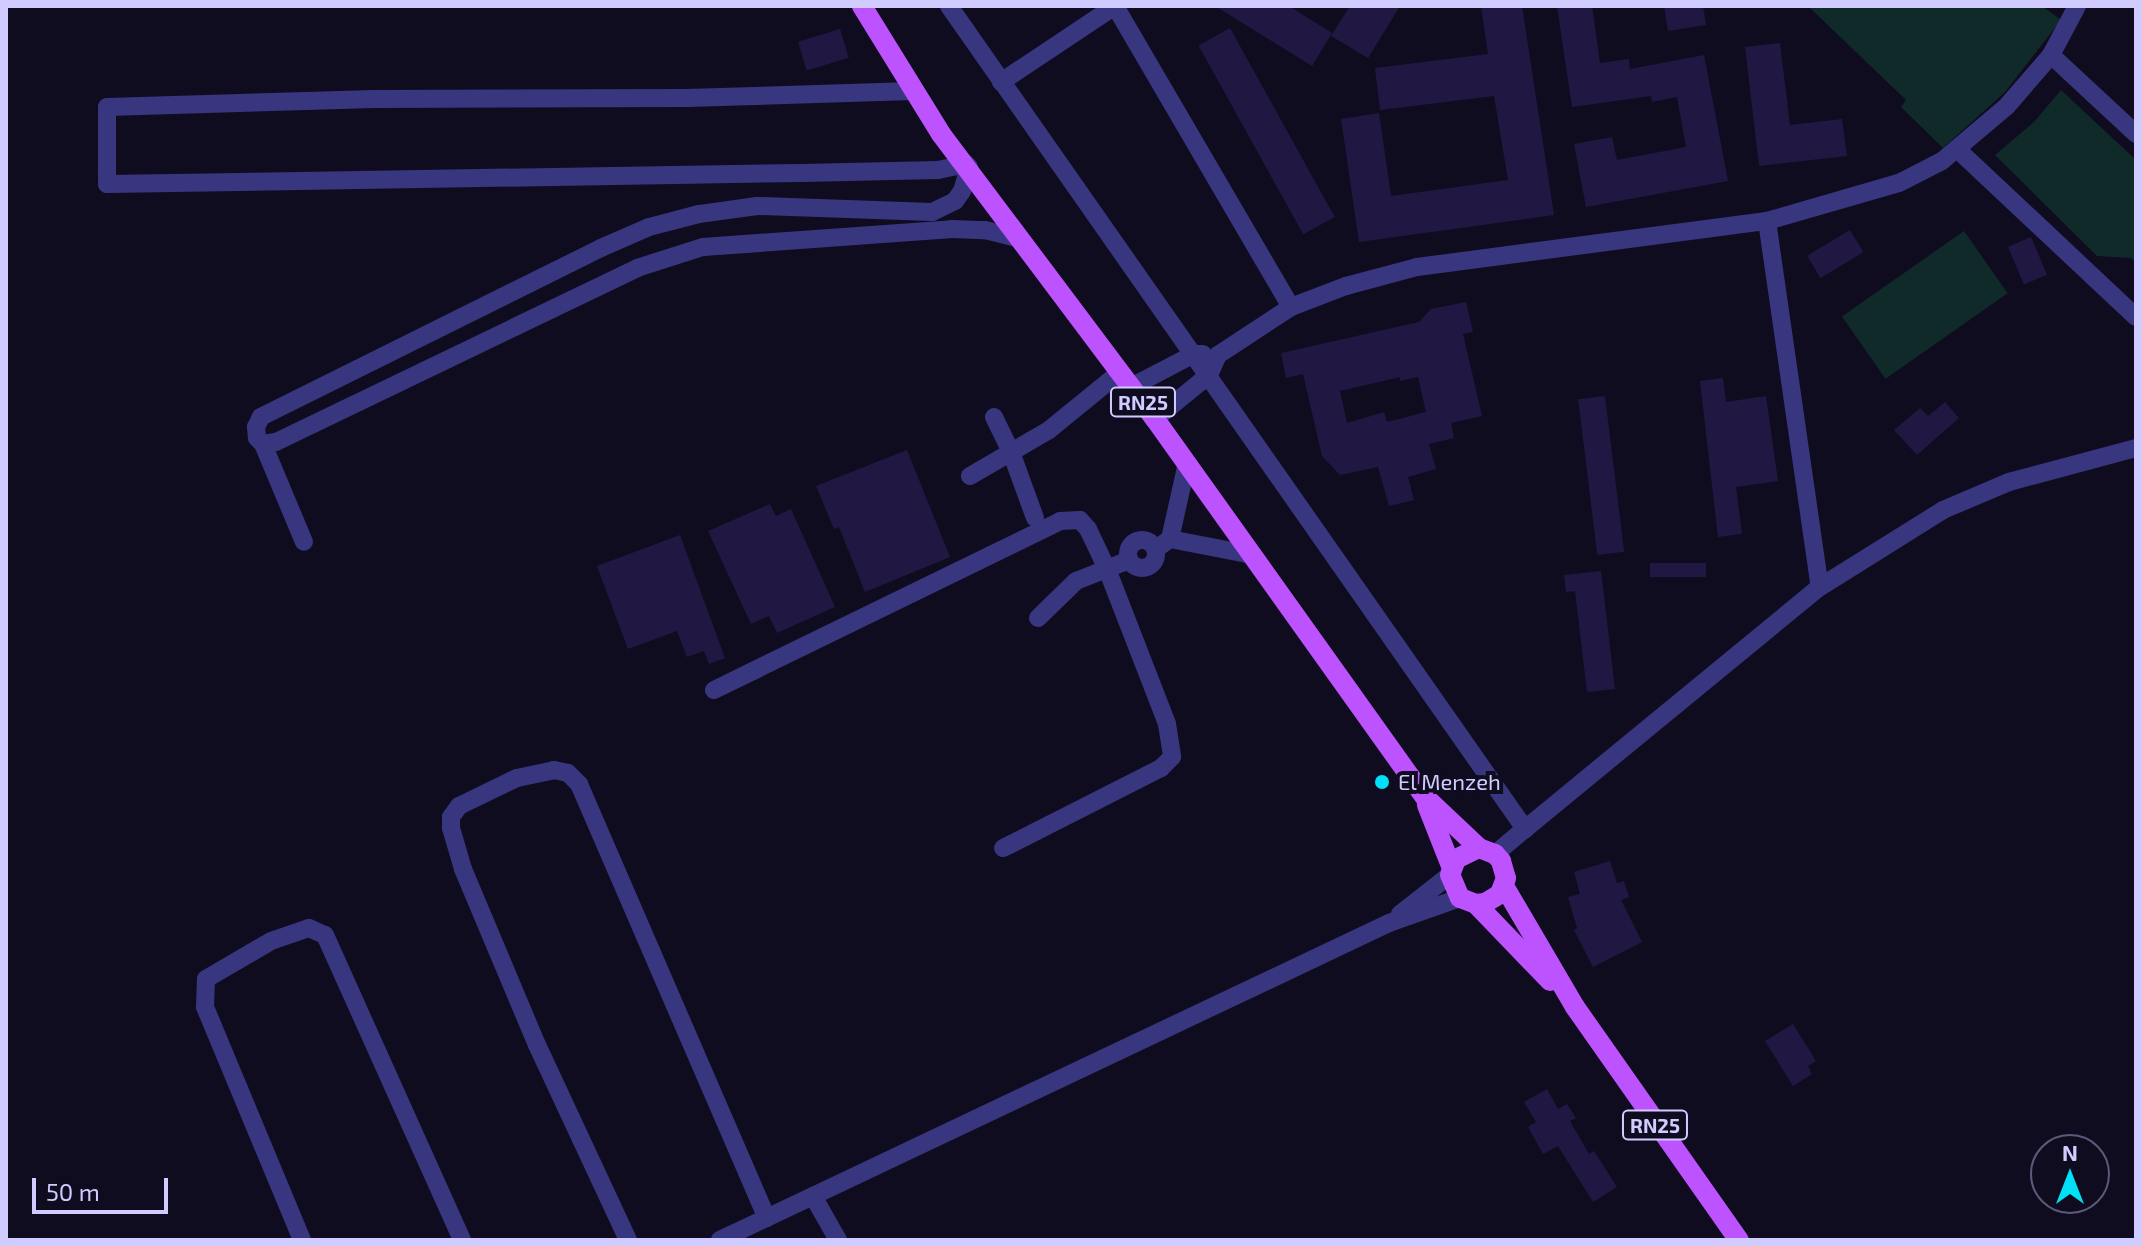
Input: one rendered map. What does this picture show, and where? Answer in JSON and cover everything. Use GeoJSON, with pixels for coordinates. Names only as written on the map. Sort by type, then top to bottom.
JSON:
{"type":"FeatureCollection","features":[{"type":"Feature","properties":{"kind":"main road","name":"RN25"},"geometry":{"type":"LineString","coordinates":[[862,6],[912,91],[1187,463],[1425,797],[1505,869],[1504,886],[1575,1007],[1667,1143],[1739,1240]]}},
{"type":"Feature","properties":{"kind":"main road","name":"RN25"},"geometry":{"type":"LineString","coordinates":[[1425,797],[1450,871],[1468,901],[1575,1007]]}},
{"type":"Feature","properties":{"kind":"main road"},"geometry":{"type":"LineString","coordinates":[[1450,871],[1462,853],[1487,851]]}},
{"type":"Feature","properties":{"kind":"main road"},"geometry":{"type":"LineString","coordinates":[[1468,901],[1493,900],[1504,886]]}},
{"type":"Feature","properties":{"kind":"street"},"geometry":{"type":"LineString","coordinates":[[949,6],[1525,829]]}},
{"type":"Feature","properties":{"kind":"street"},"geometry":{"type":"LineString","coordinates":[[1001,82],[1115,6],[1291,307]]}},
{"type":"Feature","properties":{"kind":"street"},"geometry":{"type":"LineString","coordinates":[[1155,419],[1209,375],[1218,355],[1291,307],[1346,286],[1417,267],[1767,221],[1899,183],[1957,149],[2007,106],[2051,55],[2077,6]]}},
{"type":"Feature","properties":{"kind":"street"},"geometry":{"type":"LineString","coordinates":[[2051,55],[2136,134]]}},
{"type":"Feature","properties":{"kind":"street"},"geometry":{"type":"LineString","coordinates":[[263,444],[276,442],[658,260],[726,244],[914,223],[955,201],[967,180],[967,165],[938,170],[107,184],[107,107],[374,99],[686,98],[912,91]]}},
{"type":"Feature","properties":{"kind":"street"},"geometry":{"type":"LineString","coordinates":[[1957,149],[2136,317]]}},
{"type":"Feature","properties":{"kind":"street"},"geometry":{"type":"LineString","coordinates":[[304,542],[263,444],[257,438],[256,427],[261,417],[649,227],[699,214],[757,206],[816,206],[1018,238]]}},
{"type":"Feature","properties":{"kind":"street"},"geometry":{"type":"LineString","coordinates":[[1767,221],[1820,587]]}},
{"type":"Feature","properties":{"kind":"street"},"geometry":{"type":"LineString","coordinates":[[970,476],[1126,380],[1194,354],[1218,355]]}},
{"type":"Feature","properties":{"kind":"street"},"geometry":{"type":"LineString","coordinates":[[994,417],[1011,452],[1035,518]]}},
{"type":"Feature","properties":{"kind":"street"},"geometry":{"type":"LineString","coordinates":[[1487,851],[1525,829],[1820,587],[1966,497],[2009,482],[2136,448]]}},
{"type":"Feature","properties":{"kind":"street"},"geometry":{"type":"LineString","coordinates":[[1038,618],[1076,581],[1129,560],[1138,568],[1151,566],[1155,562],[1187,463]]}},
{"type":"Feature","properties":{"kind":"street"},"geometry":{"type":"LineString","coordinates":[[714,690],[1060,521],[1080,520],[1088,529],[1107,569],[1167,724],[1172,757],[1161,768],[1003,848]]}},
{"type":"Feature","properties":{"kind":"street"},"geometry":{"type":"LineString","coordinates":[[1163,544],[1252,555]]}},
{"type":"Feature","properties":{"kind":"street"},"geometry":{"type":"LineString","coordinates":[[628,1240],[537,1045],[463,869],[451,828],[451,817],[459,806],[517,778],[554,770],[568,773],[579,784],[767,1218]]}},
{"type":"Feature","properties":{"kind":"street"},"geometry":{"type":"LineString","coordinates":[[1389,923],[1450,871]]}},
{"type":"Feature","properties":{"kind":"street"},"geometry":{"type":"LineString","coordinates":[[720,1240],[1389,923],[1468,901]]}},
{"type":"Feature","properties":{"kind":"street"},"geometry":{"type":"LineString","coordinates":[[302,1240],[205,1007],[206,979],[271,941],[309,928],[325,935],[462,1240]]}},
{"type":"Feature","properties":{"kind":"street"},"geometry":{"type":"LineString","coordinates":[[813,1196],[838,1240]]}},
{"type":"Feature","properties":{"kind":"green space"},"geometry":{"type":"Polygon","coordinates":[[[1808,6],[2042,6],[2061,20],[2005,92],[1943,148],[1901,107],[1906,100],[1808,6]]]}},
{"type":"Feature","properties":{"kind":"green space"},"geometry":{"type":"Polygon","coordinates":[[[2061,90],[2136,160],[2136,262],[2131,258],[2097,256],[1995,155],[2034,122],[2061,90]]]}},
{"type":"Feature","properties":{"kind":"green space"},"geometry":{"type":"Polygon","coordinates":[[[1964,231],[2008,293],[1886,379],[1842,316],[1964,231]]]}},
{"type":"Feature","properties":{"kind":"building"},"geometry":{"type":"Polygon","coordinates":[[[1215,6],[1289,6],[1332,33],[1312,66],[1215,6]]]}},
{"type":"Feature","properties":{"kind":"building"},"geometry":{"type":"Polygon","coordinates":[[[1350,6],[1400,6],[1368,58],[1331,36],[1350,6]]]}},
{"type":"Feature","properties":{"kind":"building"},"geometry":{"type":"Polygon","coordinates":[[[1481,6],[1522,6],[1554,215],[1359,242],[1341,119],[1379,113],[1391,196],[1508,180],[1494,96],[1380,110],[1375,68],[1488,54],[1481,6]]]}},
{"type":"Feature","properties":{"kind":"building"},"geometry":{"type":"Polygon","coordinates":[[[1557,6],[1592,6],[1600,63],[1629,59],[1630,69],[1704,55],[1728,181],[1586,207],[1574,144],[1612,137],[1617,160],[1686,147],[1677,97],[1652,102],[1651,96],[1572,107],[1557,6]]]}},
{"type":"Feature","properties":{"kind":"building"},"geometry":{"type":"Polygon","coordinates":[[[1664,6],[1703,6],[1706,25],[1668,31],[1664,6]]]}},
{"type":"Feature","properties":{"kind":"building"},"geometry":{"type":"Polygon","coordinates":[[[1230,28],[1335,217],[1303,234],[1199,45],[1230,28]]]}},
{"type":"Feature","properties":{"kind":"building"},"geometry":{"type":"Polygon","coordinates":[[[840,29],[849,58],[807,71],[798,42],[840,29]]]}},
{"type":"Feature","properties":{"kind":"building"},"geometry":{"type":"Polygon","coordinates":[[[1780,43],[1790,125],[1842,119],[1847,156],[1759,166],[1745,47],[1780,43]]]}},
{"type":"Feature","properties":{"kind":"building"},"geometry":{"type":"Polygon","coordinates":[[[1850,230],[1863,252],[1821,278],[1807,256],[1850,230]]]}},
{"type":"Feature","properties":{"kind":"building"},"geometry":{"type":"Polygon","coordinates":[[[2031,237],[2047,275],[2024,285],[2008,247],[2031,237]]]}},
{"type":"Feature","properties":{"kind":"building"},"geometry":{"type":"Polygon","coordinates":[[[1466,302],[1473,332],[1463,334],[1482,416],[1451,423],[1454,438],[1429,444],[1436,469],[1408,477],[1414,500],[1389,506],[1378,467],[1340,475],[1322,456],[1303,374],[1286,378],[1281,353],[1419,322],[1431,309],[1466,302]],[[1400,377],[1340,391],[1347,423],[1384,412],[1387,422],[1426,412],[1418,377],[1400,381],[1400,377]]]}},
{"type":"Feature","properties":{"kind":"building"},"geometry":{"type":"Polygon","coordinates":[[[1723,378],[1726,402],[1766,396],[1778,481],[1736,487],[1742,534],[1718,537],[1700,381],[1723,378]]]}},
{"type":"Feature","properties":{"kind":"building"},"geometry":{"type":"Polygon","coordinates":[[[1605,396],[1624,552],[1597,555],[1578,399],[1605,396]]]}},
{"type":"Feature","properties":{"kind":"building"},"geometry":{"type":"Polygon","coordinates":[[[1945,402],[1959,418],[1917,455],[1894,430],[1920,408],[1928,416],[1945,402]]]}},
{"type":"Feature","properties":{"kind":"building"},"geometry":{"type":"Polygon","coordinates":[[[907,450],[950,557],[865,592],[839,527],[834,529],[816,486],[907,450]]]}},
{"type":"Feature","properties":{"kind":"building"},"geometry":{"type":"Polygon","coordinates":[[[770,504],[776,516],[791,509],[835,607],[777,633],[769,616],[751,624],[708,531],[770,504]]]}},
{"type":"Feature","properties":{"kind":"building"},"geometry":{"type":"Polygon","coordinates":[[[680,535],[725,658],[709,664],[704,651],[687,657],[677,631],[628,649],[597,566],[680,535]]]}},
{"type":"Feature","properties":{"kind":"building"},"geometry":{"type":"Polygon","coordinates":[[[1650,563],[1706,563],[1706,577],[1650,577],[1650,563]]]}},
{"type":"Feature","properties":{"kind":"building"},"geometry":{"type":"Polygon","coordinates":[[[1601,571],[1615,689],[1587,692],[1575,591],[1566,592],[1564,575],[1601,571]]]}},
{"type":"Feature","properties":{"kind":"building"},"geometry":{"type":"Polygon","coordinates":[[[1610,861],[1617,883],[1624,881],[1629,897],[1621,900],[1642,942],[1593,967],[1574,930],[1577,928],[1568,897],[1580,894],[1574,872],[1610,861]]]}},
{"type":"Feature","properties":{"kind":"building"},"geometry":{"type":"Polygon","coordinates":[[[1793,1024],[1816,1061],[1808,1066],[1812,1074],[1793,1086],[1765,1041],[1793,1024]]]}},
{"type":"Feature","properties":{"kind":"building"},"geometry":{"type":"Polygon","coordinates":[[[1547,1089],[1558,1109],[1567,1104],[1576,1118],[1570,1121],[1589,1154],[1594,1151],[1617,1187],[1593,1202],[1558,1146],[1543,1154],[1528,1127],[1536,1122],[1524,1102],[1547,1089]]]}},
{"type":"Feature","properties":{"kind":"place","name":"El Menzeh"},"geometry":{"type":"Point","coordinates":[1382,782]}}]}
